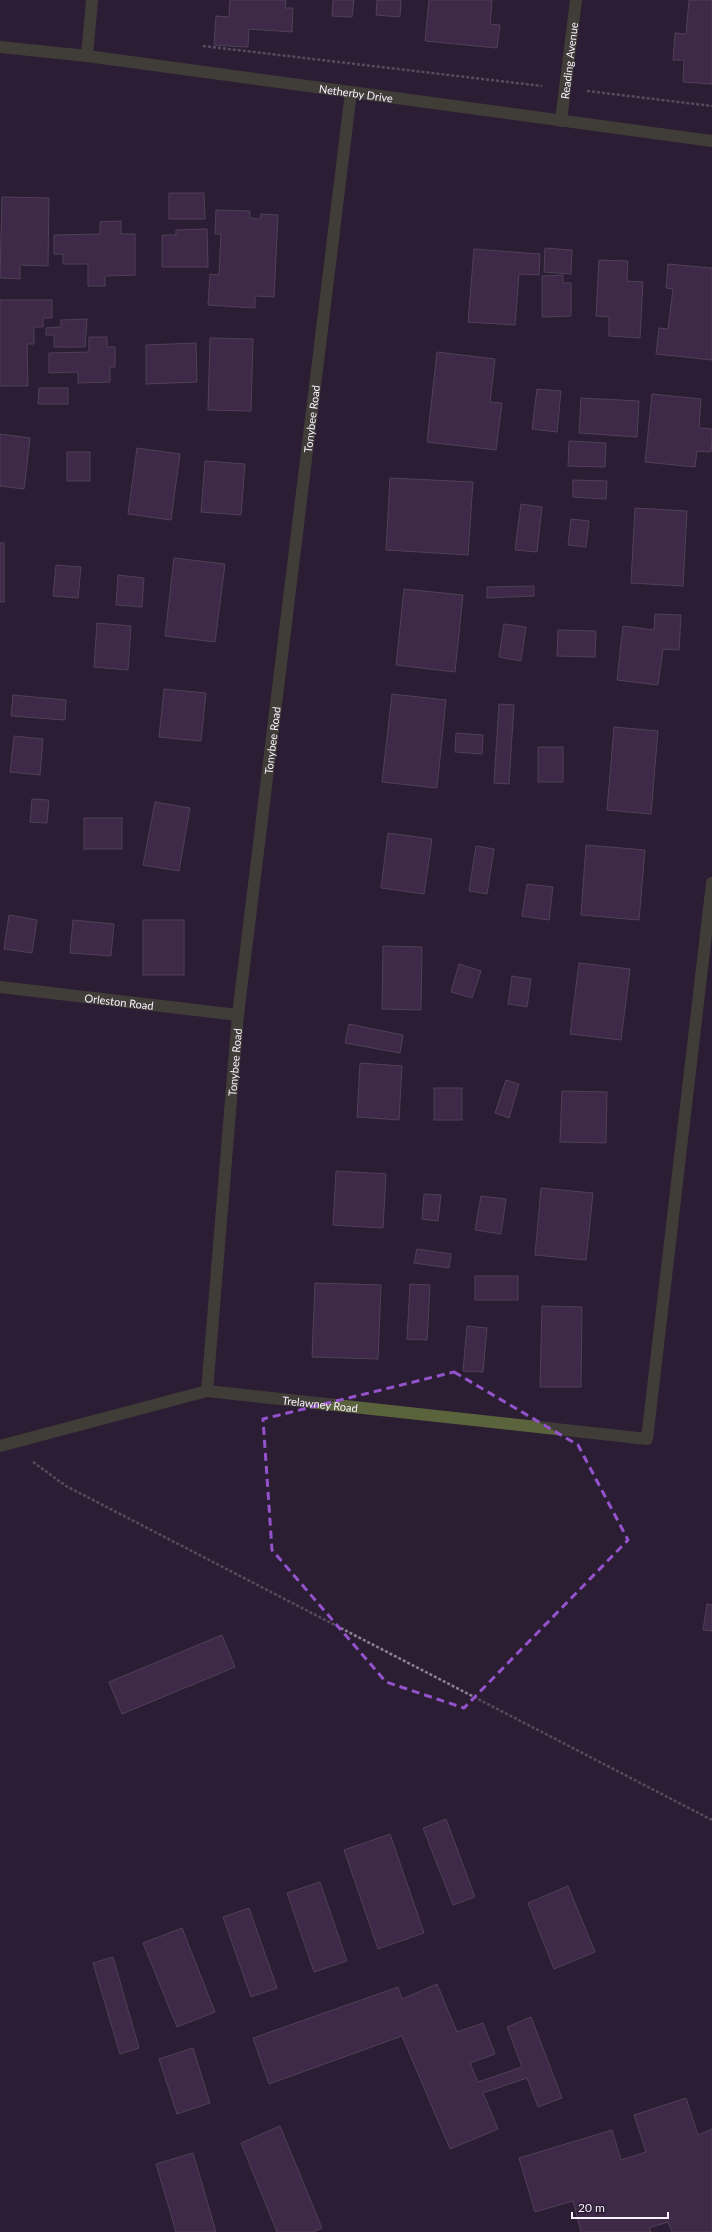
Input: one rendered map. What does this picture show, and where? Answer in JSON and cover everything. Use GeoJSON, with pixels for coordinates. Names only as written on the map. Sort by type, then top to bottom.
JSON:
{"type":"FeatureCollection","features":[{"type":"Feature","properties":{"kind":"street"},"geometry":{"type":"LineString","coordinates":[[87,56],[92,0]]}},
{"type":"Feature","properties":{"kind":"street","name":"Reading Avenue"},"geometry":{"type":"LineString","coordinates":[[561,121],[576,0]]}},
{"type":"Feature","properties":{"kind":"street","name":"Netherby Drive"},"geometry":{"type":"LineString","coordinates":[[0,47],[87,56],[712,141]]}},
{"type":"Feature","properties":{"kind":"street","name":"Tonybee Road"},"geometry":{"type":"LineString","coordinates":[[207,1391],[238,1015],[351,92]]}},
{"type":"Feature","properties":{"kind":"street","name":"Trelawney Road"},"geometry":{"type":"LineString","coordinates":[[4,1445],[207,1391],[647,1439],[712,883]]}},
{"type":"Feature","properties":{"kind":"street","name":"Orleston Road"},"geometry":{"type":"LineString","coordinates":[[0,987],[238,1015]]}},
{"type":"Feature","properties":{"kind":"path"},"geometry":{"type":"LineString","coordinates":[[200,46],[712,106]]}},
{"type":"Feature","properties":{"kind":"path"},"geometry":{"type":"LineString","coordinates":[[4,1445],[66,1486],[712,1820]]}},
{"type":"Feature","properties":{"kind":"highlighted area"},"geometry":{"type":"Polygon","coordinates":[[[454,1372],[578,1445],[628,1540],[464,1708],[386,1682],[272,1550],[263,1419],[454,1372]]]}},
{"type":"Feature","properties":{"kind":"building"},"geometry":{"type":"Polygon","coordinates":[[[230,0],[286,0],[285,8],[293,8],[292,32],[249,29],[248,47],[214,45],[216,16],[229,17],[230,0]]]}},
{"type":"Feature","properties":{"kind":"building"},"geometry":{"type":"Polygon","coordinates":[[[333,0],[354,0],[352,17],[332,16],[333,0]]]}},
{"type":"Feature","properties":{"kind":"building"},"geometry":{"type":"Polygon","coordinates":[[[377,0],[401,0],[400,17],[376,15],[377,0]]]}},
{"type":"Feature","properties":{"kind":"building"},"geometry":{"type":"Polygon","coordinates":[[[429,0],[492,0],[490,24],[500,25],[497,48],[425,41],[429,0]]]}},
{"type":"Feature","properties":{"kind":"building"},"geometry":{"type":"Polygon","coordinates":[[[689,0],[712,0],[712,84],[683,82],[684,60],[673,60],[675,33],[686,34],[689,0]]]}},
{"type":"Feature","properties":{"kind":"building"},"geometry":{"type":"Polygon","coordinates":[[[169,193],[204,193],[205,219],[169,219],[169,193]]]}},
{"type":"Feature","properties":{"kind":"building"},"geometry":{"type":"Polygon","coordinates":[[[2,197],[49,198],[48,266],[20,265],[20,279],[0,278],[2,197]]]}},
{"type":"Feature","properties":{"kind":"building"},"geometry":{"type":"Polygon","coordinates":[[[216,210],[250,211],[250,218],[260,219],[261,214],[278,215],[274,297],[255,296],[255,308],[208,305],[210,274],[219,275],[221,234],[215,234],[216,210]]]}},
{"type":"Feature","properties":{"kind":"building"},"geometry":{"type":"Polygon","coordinates":[[[121,221],[121,234],[135,234],[135,275],[105,276],[105,286],[88,286],[88,264],[63,264],[63,254],[54,254],[54,235],[100,234],[100,222],[121,221]]]}},
{"type":"Feature","properties":{"kind":"building"},"geometry":{"type":"Polygon","coordinates":[[[207,229],[208,267],[162,267],[162,235],[176,235],[176,230],[207,229]]]}},
{"type":"Feature","properties":{"kind":"building"},"geometry":{"type":"Polygon","coordinates":[[[545,248],[572,250],[571,274],[544,272],[545,248]]]}},
{"type":"Feature","properties":{"kind":"building"},"geometry":{"type":"Polygon","coordinates":[[[474,249],[540,254],[539,275],[519,274],[515,325],[468,322],[474,249]]]}},
{"type":"Feature","properties":{"kind":"building"},"geometry":{"type":"Polygon","coordinates":[[[599,260],[628,261],[627,281],[643,282],[640,338],[609,336],[609,317],[596,316],[599,260]]]}},
{"type":"Feature","properties":{"kind":"building"},"geometry":{"type":"Polygon","coordinates":[[[668,264],[712,268],[712,360],[656,354],[659,328],[668,329],[673,289],[666,288],[668,264]]]}},
{"type":"Feature","properties":{"kind":"building"},"geometry":{"type":"Polygon","coordinates":[[[563,275],[563,283],[571,283],[571,316],[542,317],[542,276],[563,275]]]}},
{"type":"Feature","properties":{"kind":"building"},"geometry":{"type":"Polygon","coordinates":[[[0,300],[52,300],[52,318],[43,318],[43,327],[34,327],[34,344],[27,344],[28,386],[0,386],[0,300]]]}},
{"type":"Feature","properties":{"kind":"building"},"geometry":{"type":"Polygon","coordinates":[[[87,319],[85,347],[54,347],[54,335],[46,335],[46,328],[61,327],[61,320],[87,319]]]}},
{"type":"Feature","properties":{"kind":"building"},"geometry":{"type":"Polygon","coordinates":[[[89,337],[107,337],[107,347],[115,347],[115,367],[110,367],[110,382],[78,383],[78,372],[49,373],[49,353],[89,352],[89,337]]]}},
{"type":"Feature","properties":{"kind":"building"},"geometry":{"type":"Polygon","coordinates":[[[210,338],[253,339],[251,411],[208,410],[210,338]]]}},
{"type":"Feature","properties":{"kind":"building"},"geometry":{"type":"Polygon","coordinates":[[[196,343],[197,382],[146,384],[146,345],[196,343]]]}},
{"type":"Feature","properties":{"kind":"building"},"geometry":{"type":"Polygon","coordinates":[[[437,352],[495,359],[490,402],[502,403],[496,450],[427,442],[437,352]]]}},
{"type":"Feature","properties":{"kind":"building"},"geometry":{"type":"Polygon","coordinates":[[[39,388],[68,388],[68,404],[38,404],[39,388]]]}},
{"type":"Feature","properties":{"kind":"building"},"geometry":{"type":"Polygon","coordinates":[[[537,389],[561,391],[557,432],[532,429],[537,389]]]}},
{"type":"Feature","properties":{"kind":"building"},"geometry":{"type":"Polygon","coordinates":[[[652,394],[701,399],[699,428],[712,429],[712,442],[711,452],[697,451],[695,467],[645,462],[652,394]]]}},
{"type":"Feature","properties":{"kind":"building"},"geometry":{"type":"Polygon","coordinates":[[[581,398],[639,401],[637,437],[579,433],[581,398]]]}},
{"type":"Feature","properties":{"kind":"building"},"geometry":{"type":"Polygon","coordinates":[[[0,434],[30,438],[24,489],[0,486],[0,434]]]}},
{"type":"Feature","properties":{"kind":"building"},"geometry":{"type":"Polygon","coordinates":[[[569,441],[606,443],[605,467],[568,466],[569,441]]]}},
{"type":"Feature","properties":{"kind":"building"},"geometry":{"type":"Polygon","coordinates":[[[137,448],[180,454],[171,520],[128,514],[137,448]]]}},
{"type":"Feature","properties":{"kind":"building"},"geometry":{"type":"Polygon","coordinates":[[[67,452],[90,452],[90,481],[67,481],[67,452]]]}},
{"type":"Feature","properties":{"kind":"building"},"geometry":{"type":"Polygon","coordinates":[[[205,461],[245,464],[241,515],[201,512],[205,461]]]}},
{"type":"Feature","properties":{"kind":"building"},"geometry":{"type":"Polygon","coordinates":[[[390,478],[473,482],[468,555],[386,550],[390,478]]]}},
{"type":"Feature","properties":{"kind":"building"},"geometry":{"type":"Polygon","coordinates":[[[573,480],[607,481],[606,499],[573,497],[573,480]]]}},
{"type":"Feature","properties":{"kind":"building"},"geometry":{"type":"Polygon","coordinates":[[[521,504],[542,507],[537,552],[515,550],[521,504]]]}},
{"type":"Feature","properties":{"kind":"building"},"geometry":{"type":"Polygon","coordinates":[[[635,508],[687,511],[683,586],[631,583],[635,508]]]}},
{"type":"Feature","properties":{"kind":"building"},"geometry":{"type":"Polygon","coordinates":[[[571,519],[589,521],[586,547],[568,545],[571,519]]]}},
{"type":"Feature","properties":{"kind":"building"},"geometry":{"type":"Polygon","coordinates":[[[0,543],[4,543],[4,602],[0,602],[0,543]]]}},
{"type":"Feature","properties":{"kind":"building"},"geometry":{"type":"Polygon","coordinates":[[[174,558],[225,564],[215,642],[165,636],[174,558]]]}},
{"type":"Feature","properties":{"kind":"building"},"geometry":{"type":"Polygon","coordinates":[[[56,565],[81,567],[78,598],[53,596],[56,565]]]}},
{"type":"Feature","properties":{"kind":"building"},"geometry":{"type":"Polygon","coordinates":[[[118,575],[144,578],[142,607],[116,605],[118,575]]]}},
{"type":"Feature","properties":{"kind":"building"},"geometry":{"type":"Polygon","coordinates":[[[534,586],[534,596],[487,598],[487,587],[534,586]]]}},
{"type":"Feature","properties":{"kind":"building"},"geometry":{"type":"Polygon","coordinates":[[[404,589],[463,595],[455,672],[396,665],[404,589]]]}},
{"type":"Feature","properties":{"kind":"building"},"geometry":{"type":"Polygon","coordinates":[[[655,614],[681,615],[679,650],[663,649],[658,685],[617,680],[623,626],[654,630],[655,614]]]}},
{"type":"Feature","properties":{"kind":"building"},"geometry":{"type":"Polygon","coordinates":[[[97,623],[131,626],[128,670],[94,667],[97,623]]]}},
{"type":"Feature","properties":{"kind":"building"},"geometry":{"type":"Polygon","coordinates":[[[504,624],[526,627],[521,661],[499,657],[504,624]]]}},
{"type":"Feature","properties":{"kind":"building"},"geometry":{"type":"Polygon","coordinates":[[[558,630],[596,631],[595,657],[557,656],[558,630]]]}},
{"type":"Feature","properties":{"kind":"building"},"geometry":{"type":"Polygon","coordinates":[[[164,689],[206,693],[201,741],[159,737],[164,689]]]}},
{"type":"Feature","properties":{"kind":"building"},"geometry":{"type":"Polygon","coordinates":[[[392,694],[446,700],[437,788],[382,782],[392,694]]]}},
{"type":"Feature","properties":{"kind":"building"},"geometry":{"type":"Polygon","coordinates":[[[13,695],[66,700],[65,720],[11,716],[13,695]]]}},
{"type":"Feature","properties":{"kind":"building"},"geometry":{"type":"Polygon","coordinates":[[[499,704],[514,705],[509,784],[494,783],[499,704]]]}},
{"type":"Feature","properties":{"kind":"building"},"geometry":{"type":"Polygon","coordinates":[[[614,727],[658,731],[651,814],[607,810],[614,727]]]}},
{"type":"Feature","properties":{"kind":"building"},"geometry":{"type":"Polygon","coordinates":[[[456,733],[483,735],[482,754],[455,752],[456,733]]]}},
{"type":"Feature","properties":{"kind":"building"},"geometry":{"type":"Polygon","coordinates":[[[14,736],[43,739],[40,775],[10,772],[14,736]]]}},
{"type":"Feature","properties":{"kind":"building"},"geometry":{"type":"Polygon","coordinates":[[[538,747],[563,747],[563,782],[538,782],[538,747]]]}},
{"type":"Feature","properties":{"kind":"building"},"geometry":{"type":"Polygon","coordinates":[[[32,799],[49,800],[47,823],[30,822],[32,799]]]}},
{"type":"Feature","properties":{"kind":"building"},"geometry":{"type":"Polygon","coordinates":[[[155,802],[190,808],[179,871],[143,865],[155,802]]]}},
{"type":"Feature","properties":{"kind":"building"},"geometry":{"type":"Polygon","coordinates":[[[84,818],[122,818],[122,849],[84,849],[84,818]]]}},
{"type":"Feature","properties":{"kind":"building"},"geometry":{"type":"Polygon","coordinates":[[[388,833],[432,839],[424,894],[381,888],[388,833]]]}},
{"type":"Feature","properties":{"kind":"building"},"geometry":{"type":"Polygon","coordinates":[[[586,845],[645,850],[639,920],[581,915],[586,845]]]}},
{"type":"Feature","properties":{"kind":"building"},"geometry":{"type":"Polygon","coordinates":[[[476,846],[494,849],[487,894],[469,891],[476,846]]]}},
{"type":"Feature","properties":{"kind":"building"},"geometry":{"type":"Polygon","coordinates":[[[527,884],[553,887],[549,920],[522,916],[527,884]]]}},
{"type":"Feature","properties":{"kind":"building"},"geometry":{"type":"Polygon","coordinates":[[[9,915],[37,920],[32,953],[4,949],[9,915]]]}},
{"type":"Feature","properties":{"kind":"building"},"geometry":{"type":"Polygon","coordinates":[[[73,920],[114,924],[111,956],[70,953],[73,920]]]}},
{"type":"Feature","properties":{"kind":"building"},"geometry":{"type":"Polygon","coordinates":[[[143,920],[184,920],[184,975],[143,975],[143,920]]]}},
{"type":"Feature","properties":{"kind":"building"},"geometry":{"type":"Polygon","coordinates":[[[383,946],[422,947],[421,1010],[382,1009],[383,946]]]}},
{"type":"Feature","properties":{"kind":"building"},"geometry":{"type":"Polygon","coordinates":[[[579,963],[630,969],[621,1040],[570,1034],[579,963]]]}},
{"type":"Feature","properties":{"kind":"building"},"geometry":{"type":"Polygon","coordinates":[[[459,964],[481,971],[472,998],[451,992],[459,964]]]}},
{"type":"Feature","properties":{"kind":"building"},"geometry":{"type":"Polygon","coordinates":[[[512,976],[531,979],[527,1007],[508,1004],[512,976]]]}},
{"type":"Feature","properties":{"kind":"building"},"geometry":{"type":"Polygon","coordinates":[[[349,1024],[403,1035],[400,1053],[345,1043],[349,1024]]]}},
{"type":"Feature","properties":{"kind":"building"},"geometry":{"type":"Polygon","coordinates":[[[360,1063],[402,1066],[399,1120],[357,1117],[360,1063]]]}},
{"type":"Feature","properties":{"kind":"building"},"geometry":{"type":"Polygon","coordinates":[[[506,1080],[519,1084],[509,1118],[495,1113],[506,1080]]]}},
{"type":"Feature","properties":{"kind":"building"},"geometry":{"type":"Polygon","coordinates":[[[434,1088],[462,1088],[462,1120],[434,1120],[434,1088]]]}},
{"type":"Feature","properties":{"kind":"building"},"geometry":{"type":"Polygon","coordinates":[[[562,1091],[607,1092],[606,1143],[560,1142],[562,1091]]]}},
{"type":"Feature","properties":{"kind":"building"},"geometry":{"type":"Polygon","coordinates":[[[336,1171],[386,1174],[383,1228],[333,1225],[336,1171]]]}},
{"type":"Feature","properties":{"kind":"building"},"geometry":{"type":"Polygon","coordinates":[[[541,1188],[593,1193],[586,1260],[535,1255],[541,1188]]]}},
{"type":"Feature","properties":{"kind":"building"},"geometry":{"type":"Polygon","coordinates":[[[424,1194],[441,1195],[438,1221],[422,1219],[424,1194]]]}},
{"type":"Feature","properties":{"kind":"building"},"geometry":{"type":"Polygon","coordinates":[[[481,1196],[506,1199],[501,1234],[475,1230],[481,1196]]]}},
{"type":"Feature","properties":{"kind":"building"},"geometry":{"type":"Polygon","coordinates":[[[417,1249],[451,1254],[449,1268],[414,1263],[417,1249]]]}},
{"type":"Feature","properties":{"kind":"building"},"geometry":{"type":"Polygon","coordinates":[[[475,1276],[518,1276],[518,1300],[475,1300],[475,1276]]]}},
{"type":"Feature","properties":{"kind":"building"},"geometry":{"type":"Polygon","coordinates":[[[315,1283],[381,1285],[378,1359],[312,1357],[315,1283]]]}},
{"type":"Feature","properties":{"kind":"building"},"geometry":{"type":"Polygon","coordinates":[[[410,1284],[430,1285],[427,1340],[407,1339],[410,1284]]]}},
{"type":"Feature","properties":{"kind":"building"},"geometry":{"type":"Polygon","coordinates":[[[542,1306],[582,1307],[581,1387],[540,1387],[542,1306]]]}},
{"type":"Feature","properties":{"kind":"building"},"geometry":{"type":"Polygon","coordinates":[[[467,1326],[487,1328],[483,1372],[463,1371],[467,1326]]]}},
{"type":"Feature","properties":{"kind":"building"},"geometry":{"type":"Polygon","coordinates":[[[707,1604],[712,1605],[712,1631],[703,1630],[707,1604]]]}},
{"type":"Feature","properties":{"kind":"building"},"geometry":{"type":"Polygon","coordinates":[[[222,1635],[235,1667],[122,1714],[109,1682],[222,1635]]]}},
{"type":"Feature","properties":{"kind":"building"},"geometry":{"type":"Polygon","coordinates":[[[446,1819],[475,1897],[453,1905],[423,1828],[446,1819]]]}},
{"type":"Feature","properties":{"kind":"building"},"geometry":{"type":"Polygon","coordinates":[[[390,1834],[424,1933],[378,1949],[344,1850],[390,1834]]]}},
{"type":"Feature","properties":{"kind":"building"},"geometry":{"type":"Polygon","coordinates":[[[320,1882],[347,1961],[314,1972],[287,1893],[320,1882]]]}},
{"type":"Feature","properties":{"kind":"building"},"geometry":{"type":"Polygon","coordinates":[[[568,1886],[595,1952],[554,1969],[528,1903],[568,1886]]]}},
{"type":"Feature","properties":{"kind":"building"},"geometry":{"type":"Polygon","coordinates":[[[249,1908],[277,1988],[251,1997],[223,1917],[249,1908]]]}},
{"type":"Feature","properties":{"kind":"building"},"geometry":{"type":"Polygon","coordinates":[[[182,1928],[215,2012],[177,2027],[143,1943],[182,1928]]]}},
{"type":"Feature","properties":{"kind":"building"},"geometry":{"type":"Polygon","coordinates":[[[113,1957],[139,2048],[120,2054],[93,1963],[113,1957]]]}},
{"type":"Feature","properties":{"kind":"building"},"geometry":{"type":"Polygon","coordinates":[[[437,1984],[457,2032],[483,2023],[495,2054],[470,2063],[478,2082],[522,2067],[507,2027],[531,2017],[562,2098],[538,2107],[527,2078],[483,2093],[498,2129],[450,2149],[402,2036],[269,2084],[253,2038],[398,1987],[402,1999],[437,1984]]]}},
{"type":"Feature","properties":{"kind":"building"},"geometry":{"type":"Polygon","coordinates":[[[193,2048],[210,2103],[177,2114],[159,2059],[193,2048]]]}},
{"type":"Feature","properties":{"kind":"building"},"geometry":{"type":"Polygon","coordinates":[[[686,2098],[698,2135],[712,2129],[712,2232],[672,2232],[668,2222],[649,2228],[651,2232],[581,2232],[573,2201],[535,2212],[519,2158],[612,2130],[621,2160],[646,2152],[634,2115],[686,2098]]]}},
{"type":"Feature","properties":{"kind":"building"},"geometry":{"type":"Polygon","coordinates":[[[280,2126],[322,2228],[313,2232],[277,2232],[241,2143],[280,2126]]]}},
{"type":"Feature","properties":{"kind":"building"},"geometry":{"type":"Polygon","coordinates":[[[193,2153],[216,2232],[176,2232],[156,2164],[193,2153]]]}}]}
